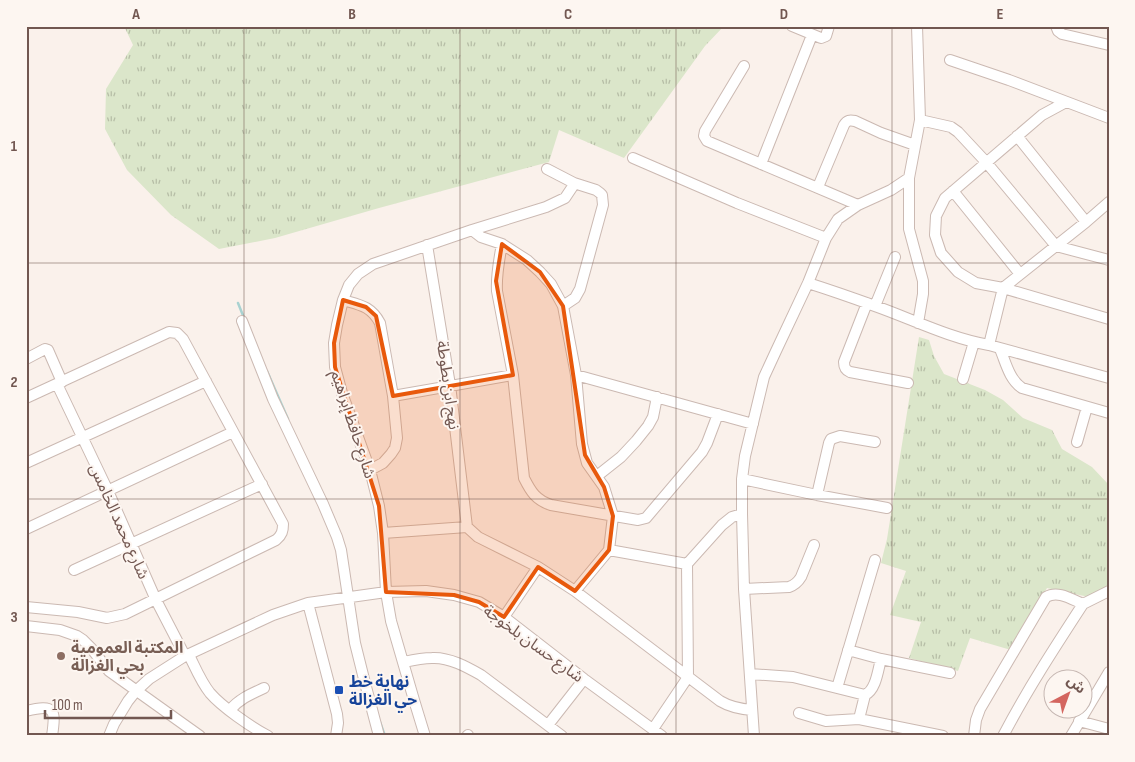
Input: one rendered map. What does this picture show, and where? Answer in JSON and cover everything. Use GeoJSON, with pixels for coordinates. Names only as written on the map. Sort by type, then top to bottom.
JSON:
{"type":"FeatureCollection","features":[{"type":"Feature","properties":{"kind":"street"},"geometry":{"type":"LineString","coordinates":[[792,26],[820,38],[825,38],[829,26]]}},
{"type":"Feature","properties":{"kind":"street"},"geometry":{"type":"LineString","coordinates":[[917,26],[920,120],[909,178],[909,229],[923,281],[923,294],[918,323]]}},
{"type":"Feature","properties":{"kind":"street"},"geometry":{"type":"LineString","coordinates":[[1056,26],[1062,34],[1109,45]]}},
{"type":"Feature","properties":{"kind":"street"},"geometry":{"type":"LineString","coordinates":[[761,164],[812,34]]}},
{"type":"Feature","properties":{"kind":"street"},"geometry":{"type":"LineString","coordinates":[[950,60],[1010,80],[1109,118]]}},
{"type":"Feature","properties":{"kind":"street"},"geometry":{"type":"LineString","coordinates":[[744,66],[705,132],[704,136],[707,141],[858,205]]}},
{"type":"Feature","properties":{"kind":"street"},"geometry":{"type":"LineString","coordinates":[[1066,102],[1042,115],[945,198],[936,216],[935,235],[941,253],[958,272],[976,282],[1109,319]]}},
{"type":"Feature","properties":{"kind":"street"},"geometry":{"type":"LineString","coordinates":[[920,120],[951,127],[958,132],[986,162],[1056,246],[1109,260]]}},
{"type":"Feature","properties":{"kind":"street"},"geometry":{"type":"LineString","coordinates":[[818,187],[847,121],[855,121],[915,145]]}},
{"type":"Feature","properties":{"kind":"street"},"geometry":{"type":"LineString","coordinates":[[1017,136],[1086,222]]}},
{"type":"Feature","properties":{"kind":"street"},"geometry":{"type":"LineString","coordinates":[[633,158],[737,203],[826,238]]}},
{"type":"Feature","properties":{"kind":"street"},"geometry":{"type":"LineString","coordinates":[[547,169],[596,190],[602,195],[603,205],[580,289],[574,298],[563,306]]}},
{"type":"Feature","properties":{"kind":"street"},"geometry":{"type":"LineString","coordinates":[[754,736],[744,589],[742,478],[745,456],[764,378],[808,283],[826,238],[838,220],[858,205],[891,190],[909,178]]}},
{"type":"Feature","properties":{"kind":"street","name":"شارع حافظ إبراهيم"},"geometry":{"type":"LineString","coordinates":[[425,736],[391,621],[386,592],[383,534],[379,506],[370,470],[342,393],[335,367],[334,343],[344,300],[350,284],[358,274],[373,264],[546,207],[565,198],[574,186],[574,182]]}},
{"type":"Feature","properties":{"kind":"street"},"geometry":{"type":"LineString","coordinates":[[953,191],[1020,274]]}},
{"type":"Feature","properties":{"kind":"street"},"geometry":{"type":"LineString","coordinates":[[989,345],[1003,288],[1109,202]]}},
{"type":"Feature","properties":{"kind":"street"},"geometry":{"type":"LineString","coordinates":[[472,230],[481,237],[502,244],[527,260],[551,284],[563,306],[576,375],[582,444],[588,463],[604,487],[614,516],[609,550],[575,591]]}},
{"type":"Feature","properties":{"kind":"street"},"geometry":{"type":"LineString","coordinates":[[502,244],[496,281],[513,375],[524,478],[535,496],[551,505],[638,520],[646,518],[702,452],[718,414]]}},
{"type":"Feature","properties":{"kind":"street","name":"نهج ابن بطوطة"},"geometry":{"type":"LineString","coordinates":[[427,245],[450,385],[468,527]]}},
{"type":"Feature","properties":{"kind":"street"},"geometry":{"type":"LineString","coordinates":[[895,257],[844,362],[844,367],[850,372],[908,383]]}},
{"type":"Feature","properties":{"kind":"street"},"geometry":{"type":"LineString","coordinates":[[808,283],[974,342],[1109,378]]}},
{"type":"Feature","properties":{"kind":"street"},"geometry":{"type":"LineString","coordinates":[[344,300],[372,310],[380,323],[393,396],[397,438],[395,448],[383,463],[370,470]]}},
{"type":"Feature","properties":{"kind":"street"},"geometry":{"type":"LineString","coordinates":[[242,321],[273,399],[337,537],[355,643],[379,736]]}},
{"type":"Feature","properties":{"kind":"street"},"geometry":{"type":"LineString","coordinates":[[26,398],[169,332],[177,333],[183,339],[283,524],[281,536],[276,540],[125,614],[107,618],[78,612],[26,607]]}},
{"type":"Feature","properties":{"kind":"street"},"geometry":{"type":"LineString","coordinates":[[963,379],[974,342]]}},
{"type":"Feature","properties":{"kind":"street","name":"شارع محمد الخامس"},"geometry":{"type":"LineString","coordinates":[[26,359],[45,349],[48,350],[82,437],[156,600],[209,692],[216,700],[268,736]]}},
{"type":"Feature","properties":{"kind":"street"},"geometry":{"type":"LineString","coordinates":[[1000,349],[1012,378],[1017,384],[1029,390],[1109,413]]}},
{"type":"Feature","properties":{"kind":"street"},"geometry":{"type":"LineString","coordinates":[[393,396],[513,375]]}},
{"type":"Feature","properties":{"kind":"street"},"geometry":{"type":"LineString","coordinates":[[576,375],[753,424]]}},
{"type":"Feature","properties":{"kind":"street"},"geometry":{"type":"LineString","coordinates":[[26,463],[206,381]]}},
{"type":"Feature","properties":{"kind":"street"},"geometry":{"type":"LineString","coordinates":[[597,476],[621,457],[648,426],[653,417],[657,397]]}},
{"type":"Feature","properties":{"kind":"street"},"geometry":{"type":"LineString","coordinates":[[1077,442],[1087,407]]}},
{"type":"Feature","properties":{"kind":"street"},"geometry":{"type":"LineString","coordinates":[[26,529],[233,432]]}},
{"type":"Feature","properties":{"kind":"street"},"geometry":{"type":"LineString","coordinates":[[818,495],[831,439],[840,436],[876,442]]}},
{"type":"Feature","properties":{"kind":"street"},"geometry":{"type":"LineString","coordinates":[[742,478],[887,508]]}},
{"type":"Feature","properties":{"kind":"street"},"geometry":{"type":"LineString","coordinates":[[74,570],[262,484]]}},
{"type":"Feature","properties":{"kind":"street"},"geometry":{"type":"LineString","coordinates":[[653,729],[688,677],[687,564],[722,525],[742,514]]}},
{"type":"Feature","properties":{"kind":"street"},"geometry":{"type":"LineString","coordinates":[[383,534],[468,527],[486,542],[538,567],[575,591],[720,701],[740,709],[752,710]]}},
{"type":"Feature","properties":{"kind":"street"},"geometry":{"type":"LineString","coordinates":[[744,589],[794,586],[799,582],[814,545]]}},
{"type":"Feature","properties":{"kind":"street"},"geometry":{"type":"LineString","coordinates":[[609,550],[687,564]]}},
{"type":"Feature","properties":{"kind":"street"},"geometry":{"type":"LineString","coordinates":[[836,688],[875,560]]}},
{"type":"Feature","properties":{"kind":"street"},"geometry":{"type":"LineString","coordinates":[[504,617],[538,567]]}},
{"type":"Feature","properties":{"kind":"street","name":"شارع حسان بلخوجة"},"geometry":{"type":"LineString","coordinates":[[109,736],[128,700],[149,679],[187,655],[272,615],[308,603],[386,592],[426,591],[454,595],[479,602],[504,617],[662,736]]}},
{"type":"Feature","properties":{"kind":"street"},"geometry":{"type":"LineString","coordinates":[[1002,736],[1083,604],[1109,591]]}},
{"type":"Feature","properties":{"kind":"street"},"geometry":{"type":"LineString","coordinates":[[974,736],[976,720],[980,709],[1046,597],[1054,594],[1061,595],[1083,604]]}},
{"type":"Feature","properties":{"kind":"street"},"geometry":{"type":"LineString","coordinates":[[308,603],[337,714],[336,736]]}},
{"type":"Feature","properties":{"kind":"street"},"geometry":{"type":"LineString","coordinates":[[26,626],[60,630],[77,636],[91,648],[109,672],[200,736]]}},
{"type":"Feature","properties":{"kind":"street"},"geometry":{"type":"LineString","coordinates":[[848,650],[881,660],[950,673]]}},
{"type":"Feature","properties":{"kind":"street"},"geometry":{"type":"LineString","coordinates":[[404,662],[432,658],[447,660],[468,668],[481,675],[562,736]]}},
{"type":"Feature","properties":{"kind":"street"},"geometry":{"type":"LineString","coordinates":[[750,674],[793,677],[865,695],[872,690],[881,660]]}},
{"type":"Feature","properties":{"kind":"street"},"geometry":{"type":"LineString","coordinates":[[1071,736],[1109,672]]}},
{"type":"Feature","properties":{"kind":"street"},"geometry":{"type":"LineString","coordinates":[[548,725],[584,679]]}},
{"type":"Feature","properties":{"kind":"street"},"geometry":{"type":"LineString","coordinates":[[230,710],[236,703],[264,688]]}},
{"type":"Feature","properties":{"kind":"street"},"geometry":{"type":"LineString","coordinates":[[859,719],[865,695]]}},
{"type":"Feature","properties":{"kind":"street"},"geometry":{"type":"LineString","coordinates":[[26,711],[41,707],[51,710],[54,714],[52,736]]}},
{"type":"Feature","properties":{"kind":"street"},"geometry":{"type":"LineString","coordinates":[[799,713],[826,721],[859,719],[943,736]]}},
{"type":"Feature","properties":{"kind":"street"},"geometry":{"type":"LineString","coordinates":[[1079,721],[1109,729]]}},
{"type":"Feature","properties":{"kind":"highlighted area"},"geometry":{"type":"Polygon","coordinates":[[[502,244],[540,272],[563,306],[585,455],[604,487],[613,516],[609,550],[575,591],[538,567],[504,617],[479,602],[454,595],[386,592],[379,506],[335,367],[334,343],[343,300],[366,307],[376,316],[393,396],[513,375],[496,281],[502,244]]]}},
{"type":"Feature","properties":{"kind":"green space"},"geometry":{"type":"Polygon","coordinates":[[[124,26],[724,26],[705,46],[624,158],[559,130],[549,162],[275,238],[219,249],[171,215],[127,170],[105,129],[106,89],[133,45],[124,26]]]}},
{"type":"Feature","properties":{"kind":"green space"},"geometry":{"type":"Polygon","coordinates":[[[919,337],[929,340],[934,356],[944,374],[985,390],[1003,400],[1023,418],[1052,430],[1062,449],[1092,467],[1109,485],[1109,585],[1098,599],[1047,588],[1011,650],[970,638],[958,671],[909,658],[921,622],[890,615],[906,571],[881,563],[887,539],[919,337]]]}},
{"type":"Feature","properties":{"kind":"waterway"},"geometry":{"type":"LineString","coordinates":[[238,303],[244,318]]}},
{"type":"Feature","properties":{"kind":"waterway"},"geometry":{"type":"LineString","coordinates":[[267,371],[288,419]]}},
{"type":"Feature","properties":{"kind":"waterway"},"geometry":{"type":"LineString","coordinates":[[380,722],[385,736]]}},
{"type":"Feature","properties":{"kind":"place","name":"المكتبة العمومية بحي الغزالة"},"geometry":{"type":"Point","coordinates":[61,656]}},
{"type":"Feature","properties":{"kind":"place","name":"نهاية خط حي الغزالة"},"geometry":{"type":"Point","coordinates":[339,690]}}]}
